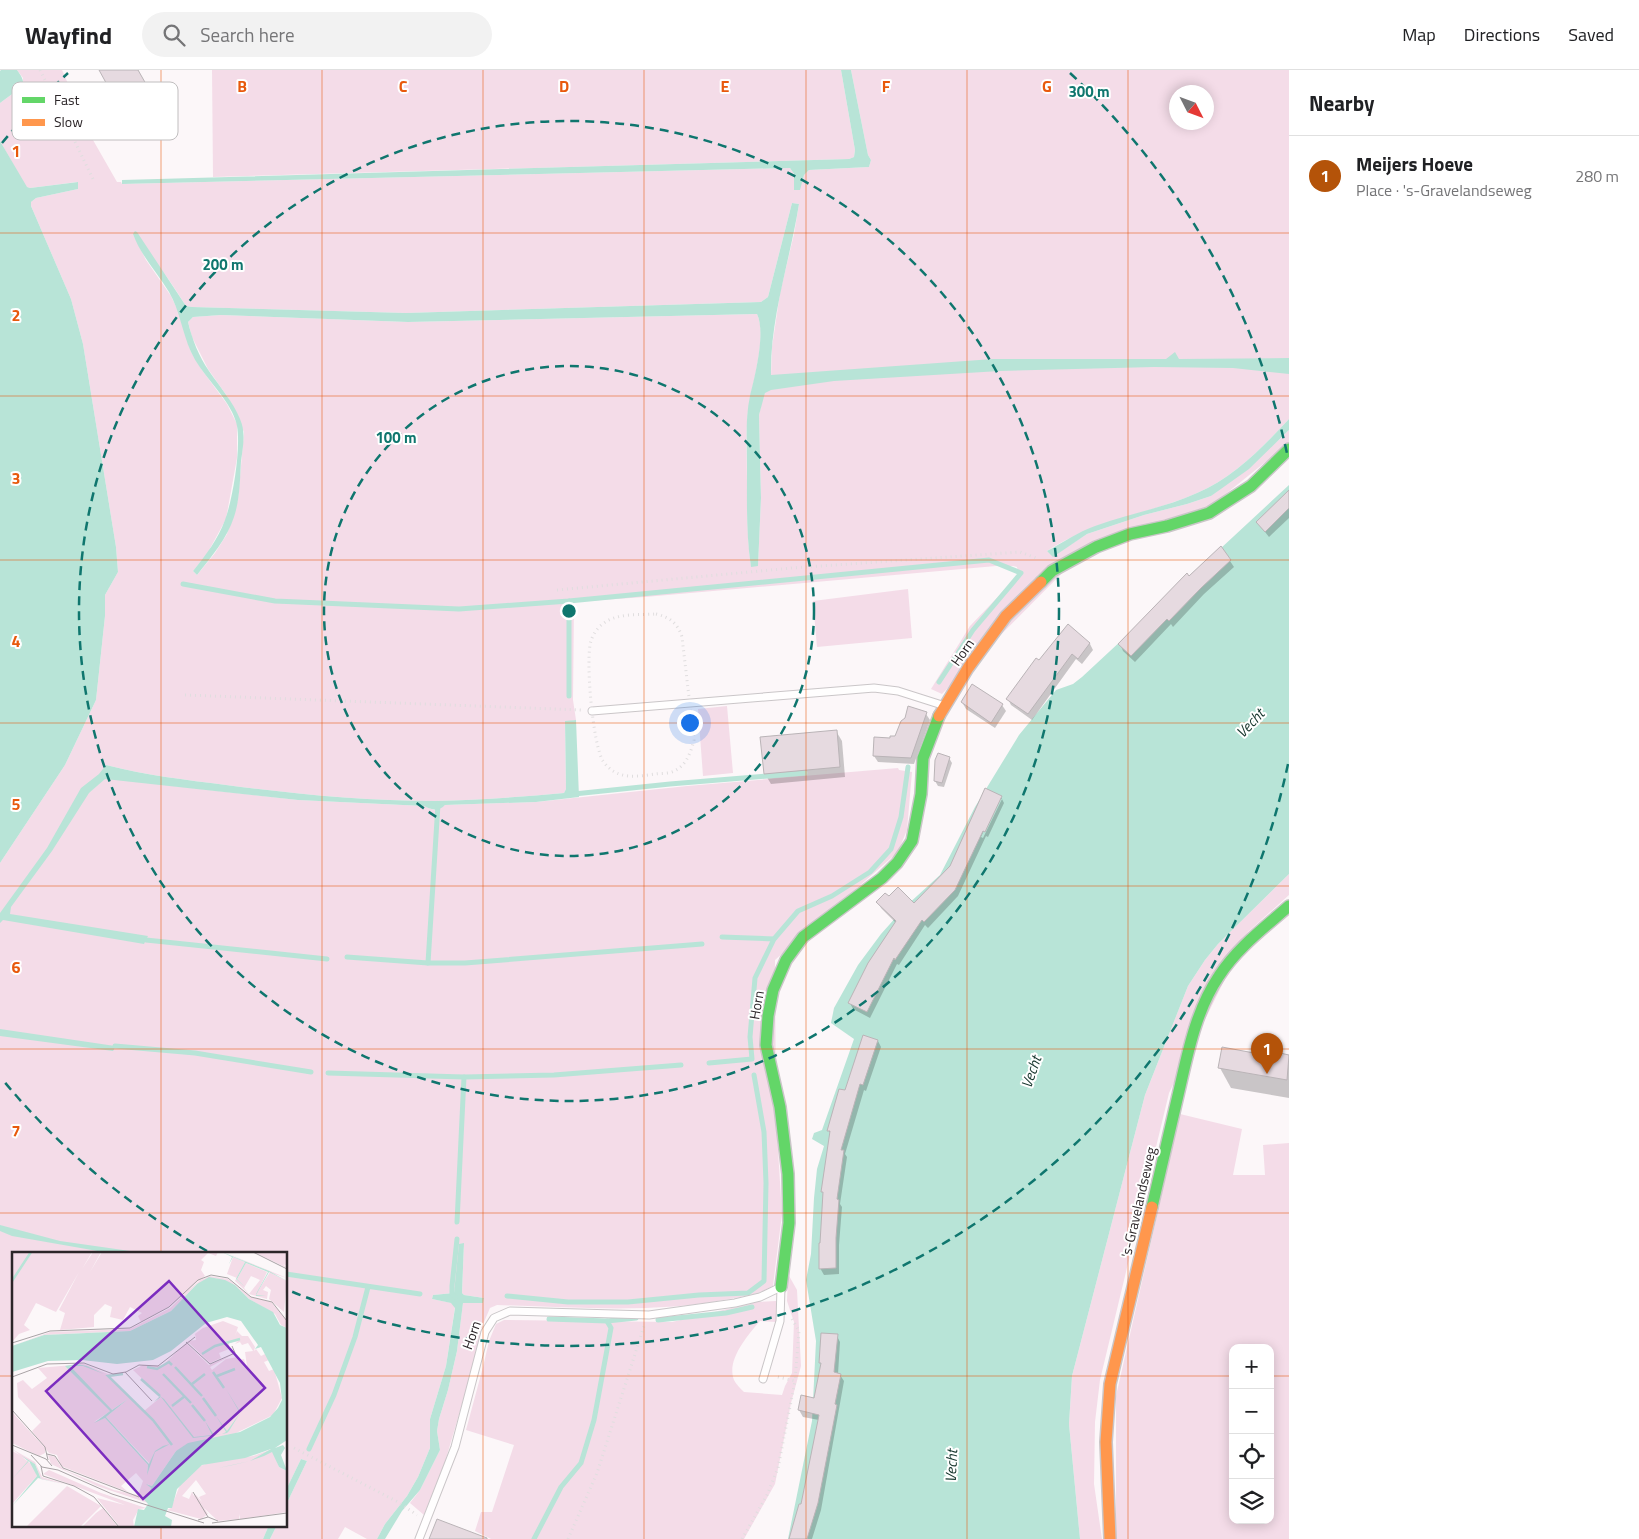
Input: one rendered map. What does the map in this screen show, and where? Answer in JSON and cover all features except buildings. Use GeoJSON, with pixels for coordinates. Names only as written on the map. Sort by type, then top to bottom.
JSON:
{"type":"FeatureCollection","features":[{"type":"Feature","properties":{"kind":"street","name":"Horn"},"geometry":{"type":"LineString","coordinates":[[781,1287],[789,1223],[788,1174],[780,1107],[766,1045],[768,1016],[774,990],[786,960],[803,937],[882,878],[897,863],[912,841],[921,794],[924,758],[939,715],[968,668],[1006,616],[1052,571],[1096,547],[1130,534],[1167,526],[1209,513],[1251,486],[1289,449]]}},
{"type":"Feature","properties":{"kind":"street","name":"'s-Gravelandseweg"},"geometry":{"type":"LineString","coordinates":[[1110,1539],[1106,1477],[1106,1415],[1110,1384],[1191,1041],[1204,1004],[1217,977],[1242,948],[1289,906]]}},
{"type":"Feature","properties":{"kind":"lane"},"geometry":{"type":"LineString","coordinates":[[592,711],[874,688],[898,691],[944,705]]}},
{"type":"Feature","properties":{"kind":"lane"},"geometry":{"type":"LineString","coordinates":[[764,1376],[780,1321],[781,1287]]}},
{"type":"Feature","properties":{"kind":"lane","name":"Horn"},"geometry":{"type":"LineString","coordinates":[[419,1539],[455,1447],[485,1332],[488,1324],[494,1318],[510,1311],[649,1314],[734,1304],[760,1297],[781,1287]]}},
{"type":"Feature","properties":{"kind":"path"},"geometry":{"type":"LineString","coordinates":[[40,70],[46,82]]}},
{"type":"Feature","properties":{"kind":"path"},"geometry":{"type":"LineString","coordinates":[[74,140],[94,181]]}},
{"type":"Feature","properties":{"kind":"path"},"geometry":{"type":"LineString","coordinates":[[557,590],[792,568],[1020,552],[1039,559],[1052,571]]}},
{"type":"Feature","properties":{"kind":"path"},"geometry":{"type":"LineString","coordinates":[[185,695],[592,711]]}},
{"type":"Feature","properties":{"kind":"path"},"geometry":{"type":"LineString","coordinates":[[742,1539],[767,1494],[778,1468],[795,1381],[799,1331],[788,1312]]}},
{"type":"Feature","properties":{"kind":"path"},"geometry":{"type":"LineString","coordinates":[[568,1539],[598,1473],[640,1336],[649,1314]]}},
{"type":"Feature","properties":{"kind":"path"},"geometry":{"type":"LineString","coordinates":[[764,1376],[795,1381]]}},
{"type":"Feature","properties":{"kind":"path"},"geometry":{"type":"LineString","coordinates":[[294,1448],[408,1508]]}},
{"type":"Feature","properties":{"kind":"shaded area"},"geometry":{"type":"Polygon","coordinates":[[[17,70],[62,70],[67,82],[23,82],[23,78],[17,70]]]}},
{"type":"Feature","properties":{"kind":"shaded area"},"geometry":{"type":"Polygon","coordinates":[[[212,70],[841,70],[855,150],[854,157],[849,159],[213,177],[212,70]]]}},
{"type":"Feature","properties":{"kind":"shaded area"},"geometry":{"type":"Polygon","coordinates":[[[851,70],[1289,70],[1289,419],[1247,461],[1223,479],[1178,501],[1083,532],[1047,551],[1053,556],[1087,534],[1211,496],[1289,430],[1289,443],[1212,505],[1090,545],[942,694],[931,689],[970,626],[1013,581],[1018,573],[1017,567],[996,566],[574,602],[573,700],[576,720],[565,722],[566,789],[564,793],[435,801],[356,798],[196,781],[106,765],[90,792],[105,778],[298,800],[424,806],[434,810],[445,805],[536,802],[687,786],[898,768],[899,770],[912,772],[907,830],[898,852],[775,960],[776,1118],[782,1214],[773,1286],[741,1297],[672,1307],[584,1308],[497,1305],[490,1308],[481,1329],[470,1377],[445,1462],[424,1515],[410,1503],[420,1490],[440,1450],[437,1431],[457,1351],[463,1302],[483,1303],[484,1298],[464,1295],[462,1293],[464,1244],[454,1293],[433,1295],[432,1299],[452,1303],[455,1307],[446,1366],[430,1419],[430,1448],[418,1477],[407,1496],[385,1524],[377,1539],[367,1539],[345,1527],[338,1539],[270,1539],[276,1526],[288,1526],[288,1501],[307,1461],[301,1459],[288,1486],[288,1252],[12,1252],[12,1526],[269,1526],[263,1539],[0,1539],[0,863],[65,765],[96,700],[105,616],[105,595],[118,572],[116,547],[83,344],[71,299],[31,206],[31,202],[36,198],[78,189],[77,182],[26,187],[0,141],[0,103],[12,94],[12,140],[93,140],[117,182],[122,184],[790,168],[794,174],[794,189],[799,190],[804,175],[809,170],[869,167],[871,160],[868,155],[851,70]],[[792,203],[768,297],[761,302],[406,313],[186,306],[161,269],[133,234],[146,260],[171,296],[180,315],[191,352],[227,404],[237,424],[237,458],[226,519],[207,554],[193,571],[197,575],[215,553],[227,534],[238,499],[244,432],[227,396],[208,369],[192,337],[188,322],[193,317],[221,315],[408,322],[757,314],[761,337],[747,422],[747,514],[751,566],[758,565],[761,498],[759,415],[771,375],[772,347],[780,293],[799,204],[792,203]]]}},
{"type":"Feature","properties":{"kind":"shaded area"},"geometry":{"type":"Polygon","coordinates":[[[908,589],[912,638],[817,647],[813,601],[908,589]]]}},
{"type":"Feature","properties":{"kind":"shaded area"},"geometry":{"type":"Polygon","coordinates":[[[727,706],[733,773],[703,776],[698,709],[727,706]]]}},
{"type":"Feature","properties":{"kind":"shaded area"},"geometry":{"type":"Polygon","coordinates":[[[1289,874],[1289,895],[1248,932],[1169,1093],[1100,1380],[1095,1422],[1094,1484],[1102,1539],[1080,1539],[1069,1424],[1072,1376],[1145,1095],[1188,986],[1218,944],[1289,874]]]}},
{"type":"Feature","properties":{"kind":"shaded area"},"geometry":{"type":"Polygon","coordinates":[[[1180,1114],[1242,1129],[1233,1175],[1265,1175],[1263,1145],[1289,1143],[1289,1539],[1116,1539],[1116,1396],[1180,1114]]]}},
{"type":"Feature","properties":{"kind":"shaded area"},"geometry":{"type":"Polygon","coordinates":[[[788,1274],[797,1290],[801,1366],[791,1403],[775,1484],[744,1539],[491,1539],[475,1531],[481,1512],[492,1512],[514,1445],[466,1430],[489,1341],[496,1324],[504,1320],[672,1322],[757,1302],[776,1301],[776,1322],[760,1321],[739,1348],[732,1372],[735,1382],[744,1392],[782,1395],[792,1373],[794,1322],[787,1301],[788,1274]]]}},
{"type":"Feature","properties":{"kind":"water"},"geometry":{"type":"Polygon","coordinates":[[[17,70],[23,82],[12,82],[12,94],[0,103],[0,71],[17,70]]]}},
{"type":"Feature","properties":{"kind":"water"},"geometry":{"type":"Polygon","coordinates":[[[841,70],[851,70],[868,155],[871,160],[869,167],[809,170],[804,175],[800,190],[794,190],[794,174],[790,168],[122,184],[122,180],[849,159],[854,157],[855,150],[841,70]]]}},
{"type":"Feature","properties":{"kind":"water"},"geometry":{"type":"Polygon","coordinates":[[[0,141],[27,187],[78,182],[78,189],[36,198],[31,202],[31,206],[71,299],[83,344],[116,547],[118,572],[105,595],[105,616],[96,700],[65,765],[0,863],[0,141]]]}},
{"type":"Feature","properties":{"kind":"water"},"geometry":{"type":"Polygon","coordinates":[[[792,203],[799,204],[777,310],[771,375],[993,359],[1166,359],[1175,352],[1179,359],[1289,358],[1289,374],[1233,368],[1154,367],[1000,371],[834,381],[771,390],[765,393],[759,415],[761,498],[758,566],[751,567],[747,518],[747,414],[760,343],[757,314],[408,322],[221,315],[193,317],[188,322],[196,348],[205,366],[237,413],[242,424],[244,440],[239,496],[231,525],[218,548],[197,575],[193,571],[215,540],[228,511],[237,460],[237,426],[222,396],[195,360],[185,337],[173,299],[140,250],[133,234],[135,231],[186,306],[192,307],[406,313],[761,302],[768,297],[792,203]]]}},
{"type":"Feature","properties":{"kind":"water"},"geometry":{"type":"Polygon","coordinates":[[[1289,419],[1289,430],[1249,469],[1211,496],[1087,534],[1053,557],[1047,551],[1089,528],[1172,503],[1197,493],[1223,479],[1247,461],[1289,419]]]}},
{"type":"Feature","properties":{"kind":"water","name":"Vecht"},"geometry":{"type":"Polygon","coordinates":[[[1289,485],[1289,874],[1218,944],[1188,986],[1145,1095],[1072,1376],[1069,1424],[1080,1539],[788,1539],[812,1421],[816,1341],[806,1280],[811,1254],[817,1169],[824,1146],[812,1139],[814,1133],[822,1130],[854,1039],[831,1023],[834,1008],[858,965],[881,934],[906,906],[940,875],[975,807],[1019,735],[1056,690],[1073,684],[1082,677],[1289,485]]]}},
{"type":"Feature","properties":{"kind":"water"},"geometry":{"type":"Polygon","coordinates":[[[576,720],[579,797],[536,802],[445,805],[435,810],[424,806],[298,800],[105,779],[89,793],[52,851],[11,907],[10,914],[148,936],[144,944],[3,920],[0,923],[0,913],[47,848],[81,788],[99,774],[106,765],[196,781],[356,798],[435,801],[564,793],[566,789],[565,721],[576,720]]]}},
{"type":"Feature","properties":{"kind":"water"},"geometry":{"type":"Polygon","coordinates":[[[0,1029],[116,1046],[113,1051],[0,1036],[0,1029]]]}},
{"type":"Feature","properties":{"kind":"water"},"geometry":{"type":"Polygon","coordinates":[[[0,1225],[60,1241],[137,1252],[103,1252],[12,1236],[0,1231],[0,1225]]]}},
{"type":"Feature","properties":{"kind":"water"},"geometry":{"type":"Polygon","coordinates":[[[464,1243],[462,1293],[464,1295],[484,1298],[483,1303],[463,1303],[457,1351],[437,1431],[440,1450],[420,1490],[402,1511],[385,1539],[377,1539],[385,1524],[407,1496],[418,1477],[430,1448],[430,1419],[446,1366],[455,1308],[451,1303],[432,1299],[433,1295],[454,1293],[459,1244],[464,1243]]]}},
{"type":"Feature","properties":{"kind":"water"},"geometry":{"type":"Polygon","coordinates":[[[301,1459],[307,1461],[288,1501],[288,1486],[301,1459]]]}},
{"type":"Feature","properties":{"kind":"water"},"geometry":{"type":"Polygon","coordinates":[[[269,1526],[276,1526],[270,1539],[263,1539],[269,1526]]]}},
{"type":"Feature","properties":{"kind":"waterway"},"geometry":{"type":"LineString","coordinates":[[183,584],[275,601],[459,609],[569,601],[989,560],[1021,573],[973,630],[939,682]]}},
{"type":"Feature","properties":{"kind":"waterway"},"geometry":{"type":"LineString","coordinates":[[569,601],[569,696]]}},
{"type":"Feature","properties":{"kind":"waterway"},"geometry":{"type":"LineString","coordinates":[[709,1063],[752,1059],[750,1037],[755,978],[774,939],[798,911],[832,896],[870,872],[891,849],[901,817],[908,767]]}},
{"type":"Feature","properties":{"kind":"waterway"},"geometry":{"type":"LineString","coordinates":[[574,794],[805,773]]}},
{"type":"Feature","properties":{"kind":"waterway"},"geometry":{"type":"LineString","coordinates":[[428,963],[438,804]]}},
{"type":"Feature","properties":{"kind":"waterway"},"geometry":{"type":"LineString","coordinates":[[722,937],[774,939]]}},
{"type":"Feature","properties":{"kind":"waterway"},"geometry":{"type":"LineString","coordinates":[[146,940],[327,959]]}},
{"type":"Feature","properties":{"kind":"waterway"},"geometry":{"type":"LineString","coordinates":[[347,957],[428,963],[465,963],[702,944]]}},
{"type":"Feature","properties":{"kind":"waterway"},"geometry":{"type":"LineString","coordinates":[[115,1046],[195,1053],[311,1072]]}},
{"type":"Feature","properties":{"kind":"waterway"},"geometry":{"type":"LineString","coordinates":[[328,1073],[464,1077],[554,1075],[681,1065]]}},
{"type":"Feature","properties":{"kind":"waterway"},"geometry":{"type":"LineString","coordinates":[[507,1296],[568,1302],[628,1302],[699,1295],[748,1293],[764,1281],[766,1183],[764,1132],[754,1075]]}},
{"type":"Feature","properties":{"kind":"waterway"},"geometry":{"type":"LineString","coordinates":[[457,1222],[464,1077]]}},
{"type":"Feature","properties":{"kind":"waterway"},"geometry":{"type":"LineString","coordinates":[[455,1297],[452,1294],[452,1286],[457,1239]]}},
{"type":"Feature","properties":{"kind":"waterway"},"geometry":{"type":"LineString","coordinates":[[288,1274],[420,1294]]}},
{"type":"Feature","properties":{"kind":"waterway"},"geometry":{"type":"LineString","coordinates":[[309,1449],[334,1395],[355,1337],[368,1287]]}},
{"type":"Feature","properties":{"kind":"waterway"},"geometry":{"type":"LineString","coordinates":[[658,1320],[726,1313],[752,1307]]}},
{"type":"Feature","properties":{"kind":"waterway"},"geometry":{"type":"LineString","coordinates":[[549,1319],[607,1321],[636,1318]]}},
{"type":"Feature","properties":{"kind":"waterway"},"geometry":{"type":"LineString","coordinates":[[534,1539],[561,1487],[581,1463],[594,1420],[611,1328],[607,1321]]}},
{"type":"Feature","properties":{"kind":"traffic: fast"},"geometry":{"type":"LineString","coordinates":[[1041,582],[1052,571],[1096,547],[1130,534],[1167,526],[1209,513],[1251,486],[1289,449]]}},
{"type":"Feature","properties":{"kind":"traffic: fast"},"geometry":{"type":"LineString","coordinates":[[781,1287],[789,1223],[788,1174],[780,1107],[766,1045],[768,1016],[773,990],[786,960],[803,937],[882,878],[897,863],[912,841],[921,794],[923,758],[939,716]]}},
{"type":"Feature","properties":{"kind":"traffic: fast"},"geometry":{"type":"LineString","coordinates":[[1152,1207],[1190,1046],[1204,1003],[1219,976],[1234,956],[1289,906]]}},
{"type":"Feature","properties":{"kind":"traffic: slow"},"geometry":{"type":"LineString","coordinates":[[939,716],[968,668],[1006,616],[1041,582]]}},
{"type":"Feature","properties":{"kind":"traffic: slow"},"geometry":{"type":"LineString","coordinates":[[1110,1539],[1106,1442],[1110,1384],[1152,1207]]}},
{"type":"Feature","properties":{"kind":"place","name":"Meijers Hoeve"},"geometry":{"type":"Point","coordinates":[1267,1074]}}]}
